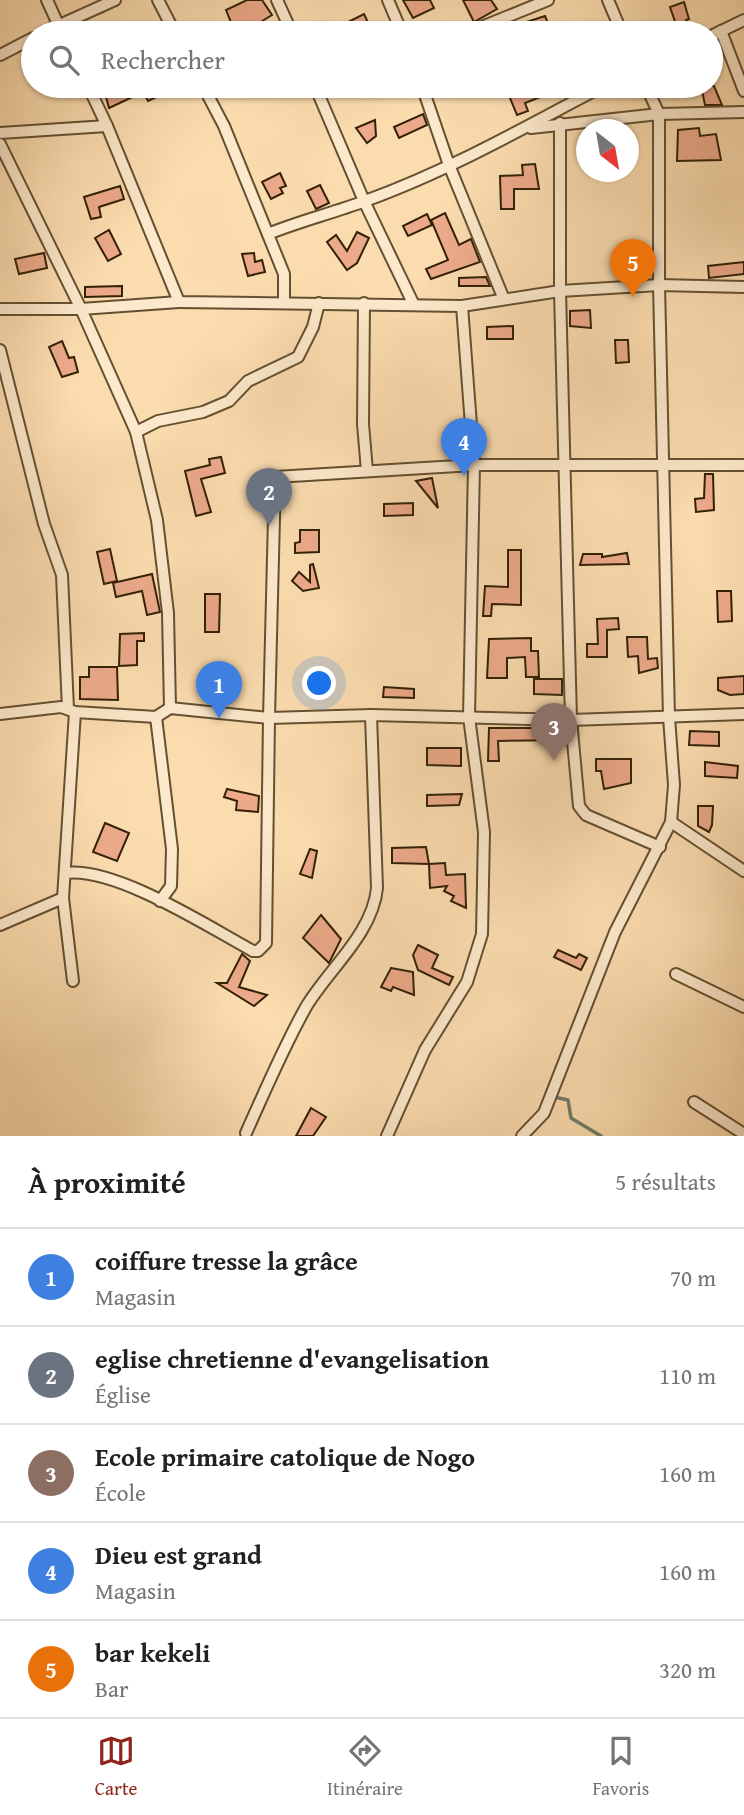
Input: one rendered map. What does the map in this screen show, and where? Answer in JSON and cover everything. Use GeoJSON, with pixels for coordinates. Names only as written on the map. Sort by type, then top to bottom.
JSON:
{"type":"FeatureCollection","features":[{"type":"Feature","properties":{"kind":"street"},"geometry":{"type":"LineString","coordinates":[[47,0],[56,21]]}},
{"type":"Feature","properties":{"kind":"street"},"geometry":{"type":"LineString","coordinates":[[75,21],[115,0]]}},
{"type":"Feature","properties":{"kind":"street"},"geometry":{"type":"LineString","coordinates":[[158,0],[169,21]]}},
{"type":"Feature","properties":{"kind":"street"},"geometry":{"type":"LineString","coordinates":[[276,0],[286,21]]}},
{"type":"Feature","properties":{"kind":"street"},"geometry":{"type":"LineString","coordinates":[[388,0],[397,21]]}},
{"type":"Feature","properties":{"kind":"street"},"geometry":{"type":"LineString","coordinates":[[496,21],[548,0]]}},
{"type":"Feature","properties":{"kind":"street"},"geometry":{"type":"LineString","coordinates":[[608,0],[617,21]]}},
{"type":"Feature","properties":{"kind":"street"},"geometry":{"type":"LineString","coordinates":[[723,30],[744,20]]}},
{"type":"Feature","properties":{"kind":"street"},"geometry":{"type":"LineString","coordinates":[[0,55],[21,44]]}},
{"type":"Feature","properties":{"kind":"street"},"geometry":{"type":"LineString","coordinates":[[723,47],[744,90]]}},
{"type":"Feature","properties":{"kind":"street"},"geometry":{"type":"LineString","coordinates":[[94,98],[179,302]]}},
{"type":"Feature","properties":{"kind":"street"},"geometry":{"type":"LineString","coordinates":[[209,98],[224,126],[284,274],[284,303]]}},
{"type":"Feature","properties":{"kind":"street"},"geometry":{"type":"LineString","coordinates":[[321,98],[364,201],[413,303]]}},
{"type":"Feature","properties":{"kind":"street"},"geometry":{"type":"LineString","coordinates":[[426,98],[449,165],[503,297]]}},
{"type":"Feature","properties":{"kind":"street"},"geometry":{"type":"LineString","coordinates":[[268,234],[364,201],[449,165],[581,98]]}},
{"type":"Feature","properties":{"kind":"street"},"geometry":{"type":"LineString","coordinates":[[522,1136],[544,1113],[615,932],[671,822],[674,785],[669,717],[659,285],[659,114],[652,98]]}},
{"type":"Feature","properties":{"kind":"street"},"geometry":{"type":"LineString","coordinates":[[523,129],[659,114],[744,112]]}},
{"type":"Feature","properties":{"kind":"street"},"geometry":{"type":"LineString","coordinates":[[561,123],[560,291],[567,465],[571,720],[579,806],[586,816],[660,847]]}},
{"type":"Feature","properties":{"kind":"street"},"geometry":{"type":"LineString","coordinates":[[0,133],[107,126]]}},
{"type":"Feature","properties":{"kind":"street"},"geometry":{"type":"LineString","coordinates":[[0,144],[81,309],[136,432],[157,520],[168,613],[170,708]]}},
{"type":"Feature","properties":{"kind":"street"},"geometry":{"type":"LineString","coordinates":[[0,309],[81,309],[179,302],[413,303],[462,306],[503,297],[560,291],[659,285],[744,287]]}},
{"type":"Feature","properties":{"kind":"street"},"geometry":{"type":"LineString","coordinates":[[136,432],[158,421],[203,412],[229,401],[248,381],[298,357],[313,327],[319,303]]}},
{"type":"Feature","properties":{"kind":"street"},"geometry":{"type":"LineString","coordinates":[[364,303],[363,424],[367,471]]}},
{"type":"Feature","properties":{"kind":"street"},"geometry":{"type":"LineString","coordinates":[[387,1136],[425,1050],[467,982],[479,950],[484,832],[469,717],[474,465],[462,306]]}},
{"type":"Feature","properties":{"kind":"street"},"geometry":{"type":"LineString","coordinates":[[0,349],[44,524],[62,575],[72,710],[63,898],[73,981]]}},
{"type":"Feature","properties":{"kind":"street"},"geometry":{"type":"LineString","coordinates":[[66,873],[82,871],[97,874],[160,901],[253,951],[258,951],[267,943],[268,718],[275,477],[474,465],[744,465]]}},
{"type":"Feature","properties":{"kind":"street"},"geometry":{"type":"LineString","coordinates":[[0,714],[72,710],[156,717],[170,708],[268,718],[371,716],[571,720],[744,714]]}},
{"type":"Feature","properties":{"kind":"street"},"geometry":{"type":"LineString","coordinates":[[246,1133],[307,1006],[356,937],[374,904],[377,888],[371,716]]}},
{"type":"Feature","properties":{"kind":"street"},"geometry":{"type":"LineString","coordinates":[[156,717],[172,849],[171,886],[160,901]]}},
{"type":"Feature","properties":{"kind":"street"},"geometry":{"type":"LineString","coordinates":[[671,822],[744,871]]}},
{"type":"Feature","properties":{"kind":"street"},"geometry":{"type":"LineString","coordinates":[[0,925],[63,898]]}},
{"type":"Feature","properties":{"kind":"street"},"geometry":{"type":"LineString","coordinates":[[677,974],[744,1006]]}},
{"type":"Feature","properties":{"kind":"street"},"geometry":{"type":"LineString","coordinates":[[694,1102],[744,1134]]}},
{"type":"Feature","properties":{"kind":"building"},"geometry":{"type":"Polygon","coordinates":[[[247,0],[262,0],[272,15],[262,21],[230,21],[226,10],[247,0]]]}},
{"type":"Feature","properties":{"kind":"building"},"geometry":{"type":"Polygon","coordinates":[[[403,0],[430,0],[434,8],[413,18],[403,0]]]}},
{"type":"Feature","properties":{"kind":"building"},"geometry":{"type":"Polygon","coordinates":[[[463,0],[491,0],[497,9],[474,21],[463,0]]]}},
{"type":"Feature","properties":{"kind":"building"},"geometry":{"type":"Polygon","coordinates":[[[684,2],[689,19],[675,21],[670,7],[684,2]]]}},
{"type":"Feature","properties":{"kind":"building"},"geometry":{"type":"Polygon","coordinates":[[[364,14],[367,21],[350,21],[364,14]]]}},
{"type":"Feature","properties":{"kind":"building"},"geometry":{"type":"Polygon","coordinates":[[[545,16],[547,21],[529,21],[545,16]]]}},
{"type":"Feature","properties":{"kind":"building"},"geometry":{"type":"Polygon","coordinates":[[[106,98],[130,98],[109,108],[106,98]]]}},
{"type":"Feature","properties":{"kind":"building"},"geometry":{"type":"Polygon","coordinates":[[[510,98],[538,98],[525,103],[528,111],[517,115],[510,98]]]}},
{"type":"Feature","properties":{"kind":"building"},"geometry":{"type":"Polygon","coordinates":[[[704,98],[719,98],[722,105],[705,105],[704,98]]]}},
{"type":"Feature","properties":{"kind":"building"},"geometry":{"type":"Polygon","coordinates":[[[423,114],[427,125],[399,138],[394,127],[423,114]]]}},
{"type":"Feature","properties":{"kind":"building"},"geometry":{"type":"Polygon","coordinates":[[[375,120],[376,136],[367,143],[356,128],[375,120]]]}},
{"type":"Feature","properties":{"kind":"building"},"geometry":{"type":"Polygon","coordinates":[[[699,128],[700,136],[716,134],[721,160],[677,161],[678,130],[699,128]]]}},
{"type":"Feature","properties":{"kind":"building"},"geometry":{"type":"Polygon","coordinates":[[[535,164],[539,189],[514,189],[514,209],[501,209],[500,176],[523,175],[522,165],[535,164]]]}},
{"type":"Feature","properties":{"kind":"building"},"geometry":{"type":"Polygon","coordinates":[[[280,173],[286,186],[280,188],[283,193],[271,199],[262,182],[280,173]]]}},
{"type":"Feature","properties":{"kind":"building"},"geometry":{"type":"Polygon","coordinates":[[[320,185],[329,203],[316,209],[307,191],[320,185]]]}},
{"type":"Feature","properties":{"kind":"building"},"geometry":{"type":"Polygon","coordinates":[[[120,186],[124,199],[99,207],[101,217],[91,219],[84,197],[120,186]]]}},
{"type":"Feature","properties":{"kind":"building"},"geometry":{"type":"Polygon","coordinates":[[[445,213],[459,245],[471,239],[480,262],[431,279],[426,269],[448,260],[431,220],[445,213]]]}},
{"type":"Feature","properties":{"kind":"building"},"geometry":{"type":"Polygon","coordinates":[[[427,214],[432,225],[408,236],[403,226],[427,214]]]}},
{"type":"Feature","properties":{"kind":"building"},"geometry":{"type":"Polygon","coordinates":[[[109,230],[121,254],[108,261],[95,238],[109,230]]]}},
{"type":"Feature","properties":{"kind":"building"},"geometry":{"type":"Polygon","coordinates":[[[357,232],[369,238],[357,263],[347,270],[327,242],[336,235],[347,251],[357,232]]]}},
{"type":"Feature","properties":{"kind":"building"},"geometry":{"type":"Polygon","coordinates":[[[44,253],[47,268],[19,274],[15,259],[44,253]]]}},
{"type":"Feature","properties":{"kind":"building"},"geometry":{"type":"Polygon","coordinates":[[[254,253],[255,262],[262,260],[265,272],[248,276],[242,254],[254,253]]]}},
{"type":"Feature","properties":{"kind":"building"},"geometry":{"type":"Polygon","coordinates":[[[744,262],[744,274],[709,278],[708,266],[744,262]]]}},
{"type":"Feature","properties":{"kind":"building"},"geometry":{"type":"Polygon","coordinates":[[[486,277],[490,286],[459,286],[459,278],[486,277]]]}},
{"type":"Feature","properties":{"kind":"building"},"geometry":{"type":"Polygon","coordinates":[[[122,286],[122,296],[85,297],[85,287],[122,286]]]}},
{"type":"Feature","properties":{"kind":"building"},"geometry":{"type":"Polygon","coordinates":[[[590,310],[591,328],[570,326],[570,311],[590,310]]]}},
{"type":"Feature","properties":{"kind":"building"},"geometry":{"type":"Polygon","coordinates":[[[513,326],[513,339],[487,339],[487,327],[513,326]]]}},
{"type":"Feature","properties":{"kind":"building"},"geometry":{"type":"Polygon","coordinates":[[[615,340],[628,340],[629,362],[616,363],[615,340]]]}},
{"type":"Feature","properties":{"kind":"building"},"geometry":{"type":"Polygon","coordinates":[[[62,341],[69,358],[74,357],[78,372],[62,377],[49,347],[62,341]]]}},
{"type":"Feature","properties":{"kind":"building"},"geometry":{"type":"Polygon","coordinates":[[[221,457],[225,473],[201,479],[211,512],[196,516],[185,471],[210,465],[209,459],[221,457]]]}},
{"type":"Feature","properties":{"kind":"building"},"geometry":{"type":"Polygon","coordinates":[[[705,474],[713,474],[714,510],[696,512],[695,499],[704,498],[705,474]]]}},
{"type":"Feature","properties":{"kind":"building"},"geometry":{"type":"Polygon","coordinates":[[[432,478],[438,508],[416,481],[432,478]]]}},
{"type":"Feature","properties":{"kind":"building"},"geometry":{"type":"Polygon","coordinates":[[[413,503],[413,515],[384,516],[384,504],[413,503]]]}},
{"type":"Feature","properties":{"kind":"building"},"geometry":{"type":"Polygon","coordinates":[[[300,530],[319,530],[319,552],[295,553],[295,543],[300,542],[300,530]]]}},
{"type":"Feature","properties":{"kind":"building"},"geometry":{"type":"Polygon","coordinates":[[[110,549],[117,581],[104,584],[97,552],[110,549]]]}},
{"type":"Feature","properties":{"kind":"building"},"geometry":{"type":"Polygon","coordinates":[[[508,550],[521,550],[521,605],[492,604],[491,616],[483,616],[485,586],[508,587],[508,550]]]}},
{"type":"Feature","properties":{"kind":"building"},"geometry":{"type":"Polygon","coordinates":[[[627,553],[629,564],[580,565],[583,554],[602,554],[602,557],[627,553]]]}},
{"type":"Feature","properties":{"kind":"building"},"geometry":{"type":"Polygon","coordinates":[[[313,564],[319,588],[303,591],[292,581],[299,572],[310,582],[310,565],[313,564]]]}},
{"type":"Feature","properties":{"kind":"building"},"geometry":{"type":"Polygon","coordinates":[[[152,574],[160,612],[147,615],[142,591],[116,597],[113,583],[152,574]]]}},
{"type":"Feature","properties":{"kind":"building"},"geometry":{"type":"Polygon","coordinates":[[[717,591],[731,591],[732,621],[718,622],[717,591]]]}},
{"type":"Feature","properties":{"kind":"building"},"geometry":{"type":"Polygon","coordinates":[[[205,594],[220,594],[219,632],[205,632],[205,594]]]}},
{"type":"Feature","properties":{"kind":"building"},"geometry":{"type":"Polygon","coordinates":[[[618,618],[619,629],[607,630],[607,657],[587,657],[587,644],[598,644],[597,619],[618,618]]]}},
{"type":"Feature","properties":{"kind":"building"},"geometry":{"type":"Polygon","coordinates":[[[144,633],[144,641],[137,641],[137,665],[119,666],[120,634],[144,633]]]}},
{"type":"Feature","properties":{"kind":"building"},"geometry":{"type":"Polygon","coordinates":[[[627,637],[647,637],[648,659],[657,658],[658,668],[639,673],[638,656],[628,657],[627,637]]]}},
{"type":"Feature","properties":{"kind":"building"},"geometry":{"type":"Polygon","coordinates":[[[531,638],[531,651],[538,651],[539,677],[526,677],[525,657],[507,658],[507,678],[487,678],[489,639],[531,638]]]}},
{"type":"Feature","properties":{"kind":"building"},"geometry":{"type":"Polygon","coordinates":[[[89,667],[117,667],[118,700],[80,699],[80,677],[89,677],[89,667]]]}},
{"type":"Feature","properties":{"kind":"building"},"geometry":{"type":"Polygon","coordinates":[[[744,676],[744,694],[730,695],[718,690],[718,678],[744,676]]]}},
{"type":"Feature","properties":{"kind":"building"},"geometry":{"type":"Polygon","coordinates":[[[534,679],[562,679],[562,695],[534,694],[534,679]]]}},
{"type":"Feature","properties":{"kind":"building"},"geometry":{"type":"Polygon","coordinates":[[[384,687],[414,689],[414,698],[383,697],[384,687]]]}},
{"type":"Feature","properties":{"kind":"building"},"geometry":{"type":"Polygon","coordinates":[[[489,728],[564,728],[564,740],[498,741],[499,761],[488,761],[489,728]]]}},
{"type":"Feature","properties":{"kind":"building"},"geometry":{"type":"Polygon","coordinates":[[[690,731],[719,732],[719,746],[689,745],[690,731]]]}},
{"type":"Feature","properties":{"kind":"building"},"geometry":{"type":"Polygon","coordinates":[[[427,748],[461,748],[461,766],[427,765],[427,748]]]}},
{"type":"Feature","properties":{"kind":"building"},"geometry":{"type":"Polygon","coordinates":[[[596,759],[631,759],[631,783],[604,789],[601,771],[596,771],[596,759]]]}},
{"type":"Feature","properties":{"kind":"building"},"geometry":{"type":"Polygon","coordinates":[[[705,762],[738,766],[737,778],[705,776],[705,762]]]}},
{"type":"Feature","properties":{"kind":"building"},"geometry":{"type":"Polygon","coordinates":[[[227,789],[259,796],[258,812],[236,810],[237,801],[224,797],[227,789]]]}},
{"type":"Feature","properties":{"kind":"building"},"geometry":{"type":"Polygon","coordinates":[[[462,794],[459,805],[427,806],[427,795],[462,794]]]}},
{"type":"Feature","properties":{"kind":"building"},"geometry":{"type":"Polygon","coordinates":[[[698,806],[713,806],[709,832],[698,826],[698,806]]]}},
{"type":"Feature","properties":{"kind":"building"},"geometry":{"type":"Polygon","coordinates":[[[105,823],[129,833],[117,861],[93,852],[105,823]]]}},
{"type":"Feature","properties":{"kind":"building"},"geometry":{"type":"Polygon","coordinates":[[[426,847],[429,864],[392,863],[392,848],[426,847]]]}},
{"type":"Feature","properties":{"kind":"building"},"geometry":{"type":"Polygon","coordinates":[[[310,849],[317,851],[312,878],[300,874],[310,849]]]}},
{"type":"Feature","properties":{"kind":"building"},"geometry":{"type":"Polygon","coordinates":[[[445,863],[446,875],[465,874],[466,908],[451,901],[454,896],[444,891],[447,886],[430,888],[429,864],[445,863]]]}},
{"type":"Feature","properties":{"kind":"building"},"geometry":{"type":"Polygon","coordinates":[[[321,915],[341,939],[329,963],[303,938],[321,915]]]}},
{"type":"Feature","properties":{"kind":"building"},"geometry":{"type":"Polygon","coordinates":[[[418,945],[438,955],[432,968],[453,977],[449,985],[418,970],[413,955],[418,945]]]}},
{"type":"Feature","properties":{"kind":"building"},"geometry":{"type":"Polygon","coordinates":[[[558,950],[576,958],[579,954],[587,958],[581,970],[554,957],[558,950]]]}},
{"type":"Feature","properties":{"kind":"building"},"geometry":{"type":"Polygon","coordinates":[[[242,954],[250,961],[239,987],[267,995],[254,1006],[217,983],[227,983],[242,954]]]}},
{"type":"Feature","properties":{"kind":"building"},"geometry":{"type":"Polygon","coordinates":[[[391,968],[413,972],[414,995],[393,987],[391,991],[381,987],[391,968]]]}},
{"type":"Feature","properties":{"kind":"building"},"geometry":{"type":"Polygon","coordinates":[[[311,1108],[326,1117],[313,1136],[296,1136],[311,1108]]]}},
{"type":"Feature","properties":{"kind":"waterway"},"geometry":{"type":"LineString","coordinates":[[554,1097],[568,1100],[571,1118],[601,1136]]}},
{"type":"Feature","properties":{"kind":"place","name":"bar kekeli"},"geometry":{"type":"Point","coordinates":[633,297]}},
{"type":"Feature","properties":{"kind":"place","name":"Dieu est grand"},"geometry":{"type":"Point","coordinates":[464,476]}},
{"type":"Feature","properties":{"kind":"place","name":"eglise chretienne d'evangelisation"},"geometry":{"type":"Point","coordinates":[269,526]}},
{"type":"Feature","properties":{"kind":"place","name":"coiffure tresse la grâce"},"geometry":{"type":"Point","coordinates":[219,719]}},
{"type":"Feature","properties":{"kind":"place","name":"Ecole primaire catolique de Nogo"},"geometry":{"type":"Point","coordinates":[554,761]}}]}
